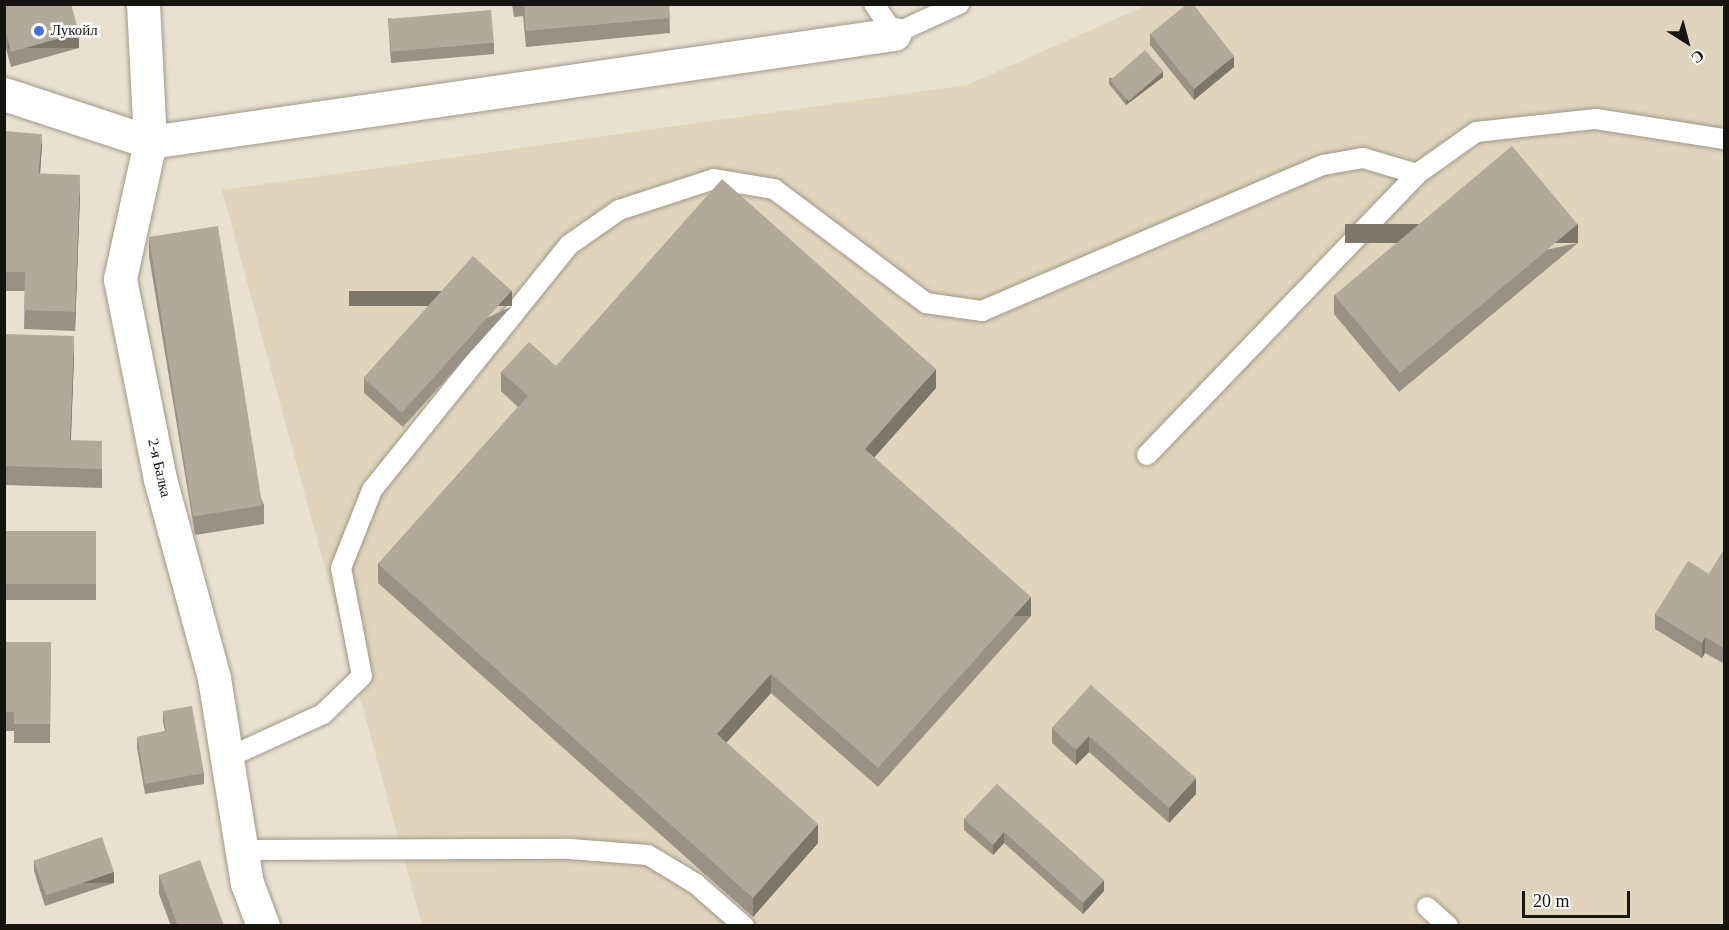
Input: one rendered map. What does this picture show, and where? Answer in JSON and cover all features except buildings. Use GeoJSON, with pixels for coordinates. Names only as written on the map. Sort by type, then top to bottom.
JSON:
{"type":"FeatureCollection","features":[{"type":"Feature","properties":{"kind":"street","name":"2-я Балка"},"geometry":{"type":"LineString","coordinates":[[143,4],[150,142],[120,279],[160,479],[214,678],[248,883],[263,926]]}},
{"type":"Feature","properties":{"kind":"street"},"geometry":{"type":"LineString","coordinates":[[4,94],[150,142],[894,34]]}},
{"type":"Feature","properties":{"kind":"lane"},"geometry":{"type":"LineString","coordinates":[[874,4],[894,34],[959,4]]}},
{"type":"Feature","properties":{"kind":"lane"},"geometry":{"type":"LineString","coordinates":[[1147,455],[1417,174],[1476,132],[1596,119],[1725,139]]}},
{"type":"Feature","properties":{"kind":"lane"},"geometry":{"type":"LineString","coordinates":[[227,758],[323,714],[362,676],[341,568],[372,490],[569,245],[619,210],[714,179],[774,189],[926,303],[982,311],[1323,165],[1363,158],[1417,174]]}},
{"type":"Feature","properties":{"kind":"lane"},"geometry":{"type":"LineString","coordinates":[[242,850],[570,849],[648,855],[696,884],[744,926]]}},
{"type":"Feature","properties":{"kind":"lane"},"geometry":{"type":"LineString","coordinates":[[1427,907],[1449,926]]}},
{"type":"Feature","properties":{"kind":"shaded area"},"geometry":{"type":"Polygon","coordinates":[[[1147,5],[1724,5],[1724,925],[422,925],[222,190],[967,85],[1147,5]]]}},
{"type":"Feature","properties":{"kind":"place","name":"Лукойл"},"geometry":{"type":"Point","coordinates":[39,31]}}]}
